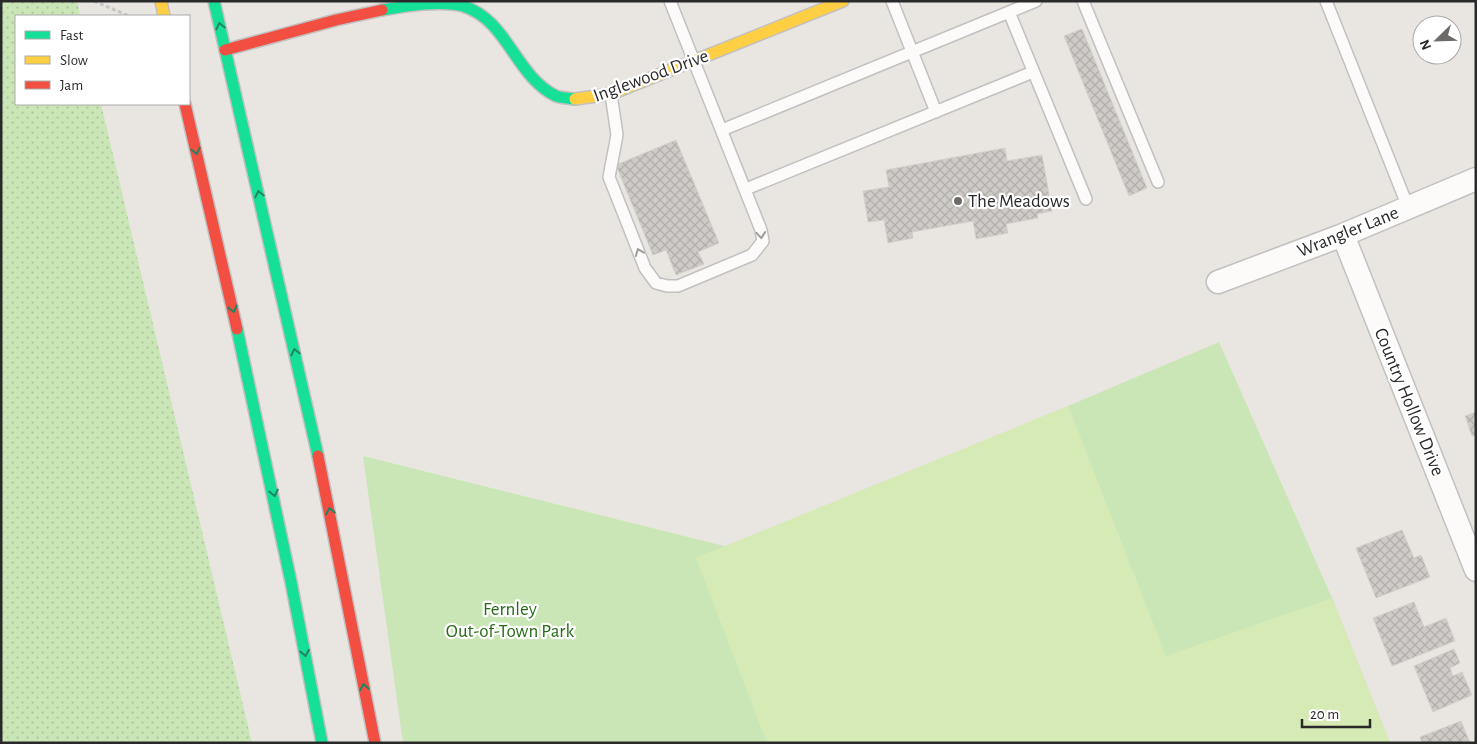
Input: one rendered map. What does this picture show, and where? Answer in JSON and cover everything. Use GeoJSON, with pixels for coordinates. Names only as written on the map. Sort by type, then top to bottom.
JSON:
{"type":"FeatureCollection","features":[{"type":"Feature","properties":{"kind":"main road"},"geometry":{"type":"LineString","coordinates":[[161,1],[164,15]]}},
{"type":"Feature","properties":{"kind":"main road"},"geometry":{"type":"LineString","coordinates":[[214,1],[325,488],[375,743]]}},
{"type":"Feature","properties":{"kind":"main road","name":"Inglewood Drive"},"geometry":{"type":"LineString","coordinates":[[225,50],[368,6],[406,4],[462,6],[486,18],[496,28],[529,74],[552,94],[580,101],[593,100],[843,1]]}},
{"type":"Feature","properties":{"kind":"main road"},"geometry":{"type":"LineString","coordinates":[[185,105],[264,446],[292,580],[322,743]]}},
{"type":"Feature","properties":{"kind":"street","name":"Wrangler Lane"},"geometry":{"type":"LineString","coordinates":[[1218,282],[1343,235],[1476,179]]}},
{"type":"Feature","properties":{"kind":"street","name":"Country Hollow Drive"},"geometry":{"type":"LineString","coordinates":[[1343,235],[1476,570]]}},
{"type":"Feature","properties":{"kind":"lane"},"geometry":{"type":"LineString","coordinates":[[611,94],[617,135],[609,178],[645,268],[656,283],[672,287],[683,284],[748,257],[757,251],[763,236],[670,1]]}},
{"type":"Feature","properties":{"kind":"lane"},"geometry":{"type":"LineString","coordinates":[[892,1],[936,112]]}},
{"type":"Feature","properties":{"kind":"lane"},"geometry":{"type":"LineString","coordinates":[[722,130],[1036,1]]}},
{"type":"Feature","properties":{"kind":"lane"},"geometry":{"type":"LineString","coordinates":[[1083,1],[1158,182]]}},
{"type":"Feature","properties":{"kind":"lane"},"geometry":{"type":"LineString","coordinates":[[1326,1],[1408,207]]}},
{"type":"Feature","properties":{"kind":"lane"},"geometry":{"type":"LineString","coordinates":[[1009,12],[1086,199]]}},
{"type":"Feature","properties":{"kind":"lane"},"geometry":{"type":"LineString","coordinates":[[746,189],[1033,72]]}},
{"type":"Feature","properties":{"kind":"path"},"geometry":{"type":"LineString","coordinates":[[94,1],[127,15]]}},
{"type":"Feature","properties":{"kind":"green space"},"geometry":{"type":"Polygon","coordinates":[[[1,1],[77,1],[80,15],[15,15],[15,105],[101,105],[252,743],[1,743],[1,1]]]}},
{"type":"Feature","properties":{"kind":"green space","name":"Fernley Out-of-Town Park"},"geometry":{"type":"Polygon","coordinates":[[[1219,342],[1332,598],[1390,743],[403,743],[363,456],[1165,656],[1068,406],[1219,342]]]}},
{"type":"Feature","properties":{"kind":"green space"},"geometry":{"type":"Polygon","coordinates":[[[1068,406],[1166,656],[1332,598],[1390,743],[767,743],[696,558],[1068,406]]]}},
{"type":"Feature","properties":{"kind":"building"},"geometry":{"type":"Polygon","coordinates":[[[1082,29],[1147,188],[1129,196],[1064,36],[1082,29]]]}},
{"type":"Feature","properties":{"kind":"building"},"geometry":{"type":"Polygon","coordinates":[[[676,140],[719,243],[698,252],[704,264],[676,275],[666,250],[653,255],[616,165],[676,140]]]}},
{"type":"Feature","properties":{"kind":"building","name":"The Meadows"},"geometry":{"type":"Polygon","coordinates":[[[1005,148],[1007,161],[1042,155],[1052,211],[1037,214],[1038,218],[1006,224],[1008,233],[976,239],[973,221],[912,232],[913,238],[888,243],[884,220],[868,222],[863,191],[889,187],[886,170],[1005,148]]]}},
{"type":"Feature","properties":{"kind":"building"},"geometry":{"type":"Polygon","coordinates":[[[1476,412],[1476,435],[1472,436],[1465,416],[1476,412]]]}},
{"type":"Feature","properties":{"kind":"building"},"geometry":{"type":"Polygon","coordinates":[[[1402,530],[1414,558],[1421,555],[1430,577],[1376,598],[1356,548],[1402,530]]]}},
{"type":"Feature","properties":{"kind":"building"},"geometry":{"type":"Polygon","coordinates":[[[1414,602],[1424,627],[1446,618],[1455,641],[1392,666],[1373,618],[1414,602]]]}},
{"type":"Feature","properties":{"kind":"building"},"geometry":{"type":"Polygon","coordinates":[[[1454,649],[1460,663],[1450,668],[1453,676],[1462,672],[1472,695],[1433,712],[1414,666],[1454,649]]]}},
{"type":"Feature","properties":{"kind":"building"},"geometry":{"type":"Polygon","coordinates":[[[1461,721],[1470,743],[1422,743],[1420,737],[1461,721]]]}},
{"type":"Feature","properties":{"kind":"traffic: fast"},"geometry":{"type":"LineString","coordinates":[[214,1],[318,456]]}},
{"type":"Feature","properties":{"kind":"traffic: fast"},"geometry":{"type":"LineString","coordinates":[[382,10],[412,5],[454,4],[463,6],[478,13],[491,23],[530,75],[542,87],[556,96],[575,99]]}},
{"type":"Feature","properties":{"kind":"traffic: fast"},"geometry":{"type":"LineString","coordinates":[[237,329],[291,582],[322,743]]}},
{"type":"Feature","properties":{"kind":"traffic: slow"},"geometry":{"type":"LineString","coordinates":[[161,1],[164,15]]}},
{"type":"Feature","properties":{"kind":"traffic: slow"},"geometry":{"type":"LineString","coordinates":[[575,99],[611,94],[843,1]]}},
{"type":"Feature","properties":{"kind":"traffic: jam"},"geometry":{"type":"LineString","coordinates":[[225,50],[336,20],[382,10]]}},
{"type":"Feature","properties":{"kind":"traffic: jam"},"geometry":{"type":"LineString","coordinates":[[185,105],[237,329]]}},
{"type":"Feature","properties":{"kind":"traffic: jam"},"geometry":{"type":"LineString","coordinates":[[318,456],[375,743]]}},
{"type":"Feature","properties":{"kind":"place","name":"The Meadows"},"geometry":{"type":"Point","coordinates":[958,201]}}]}
